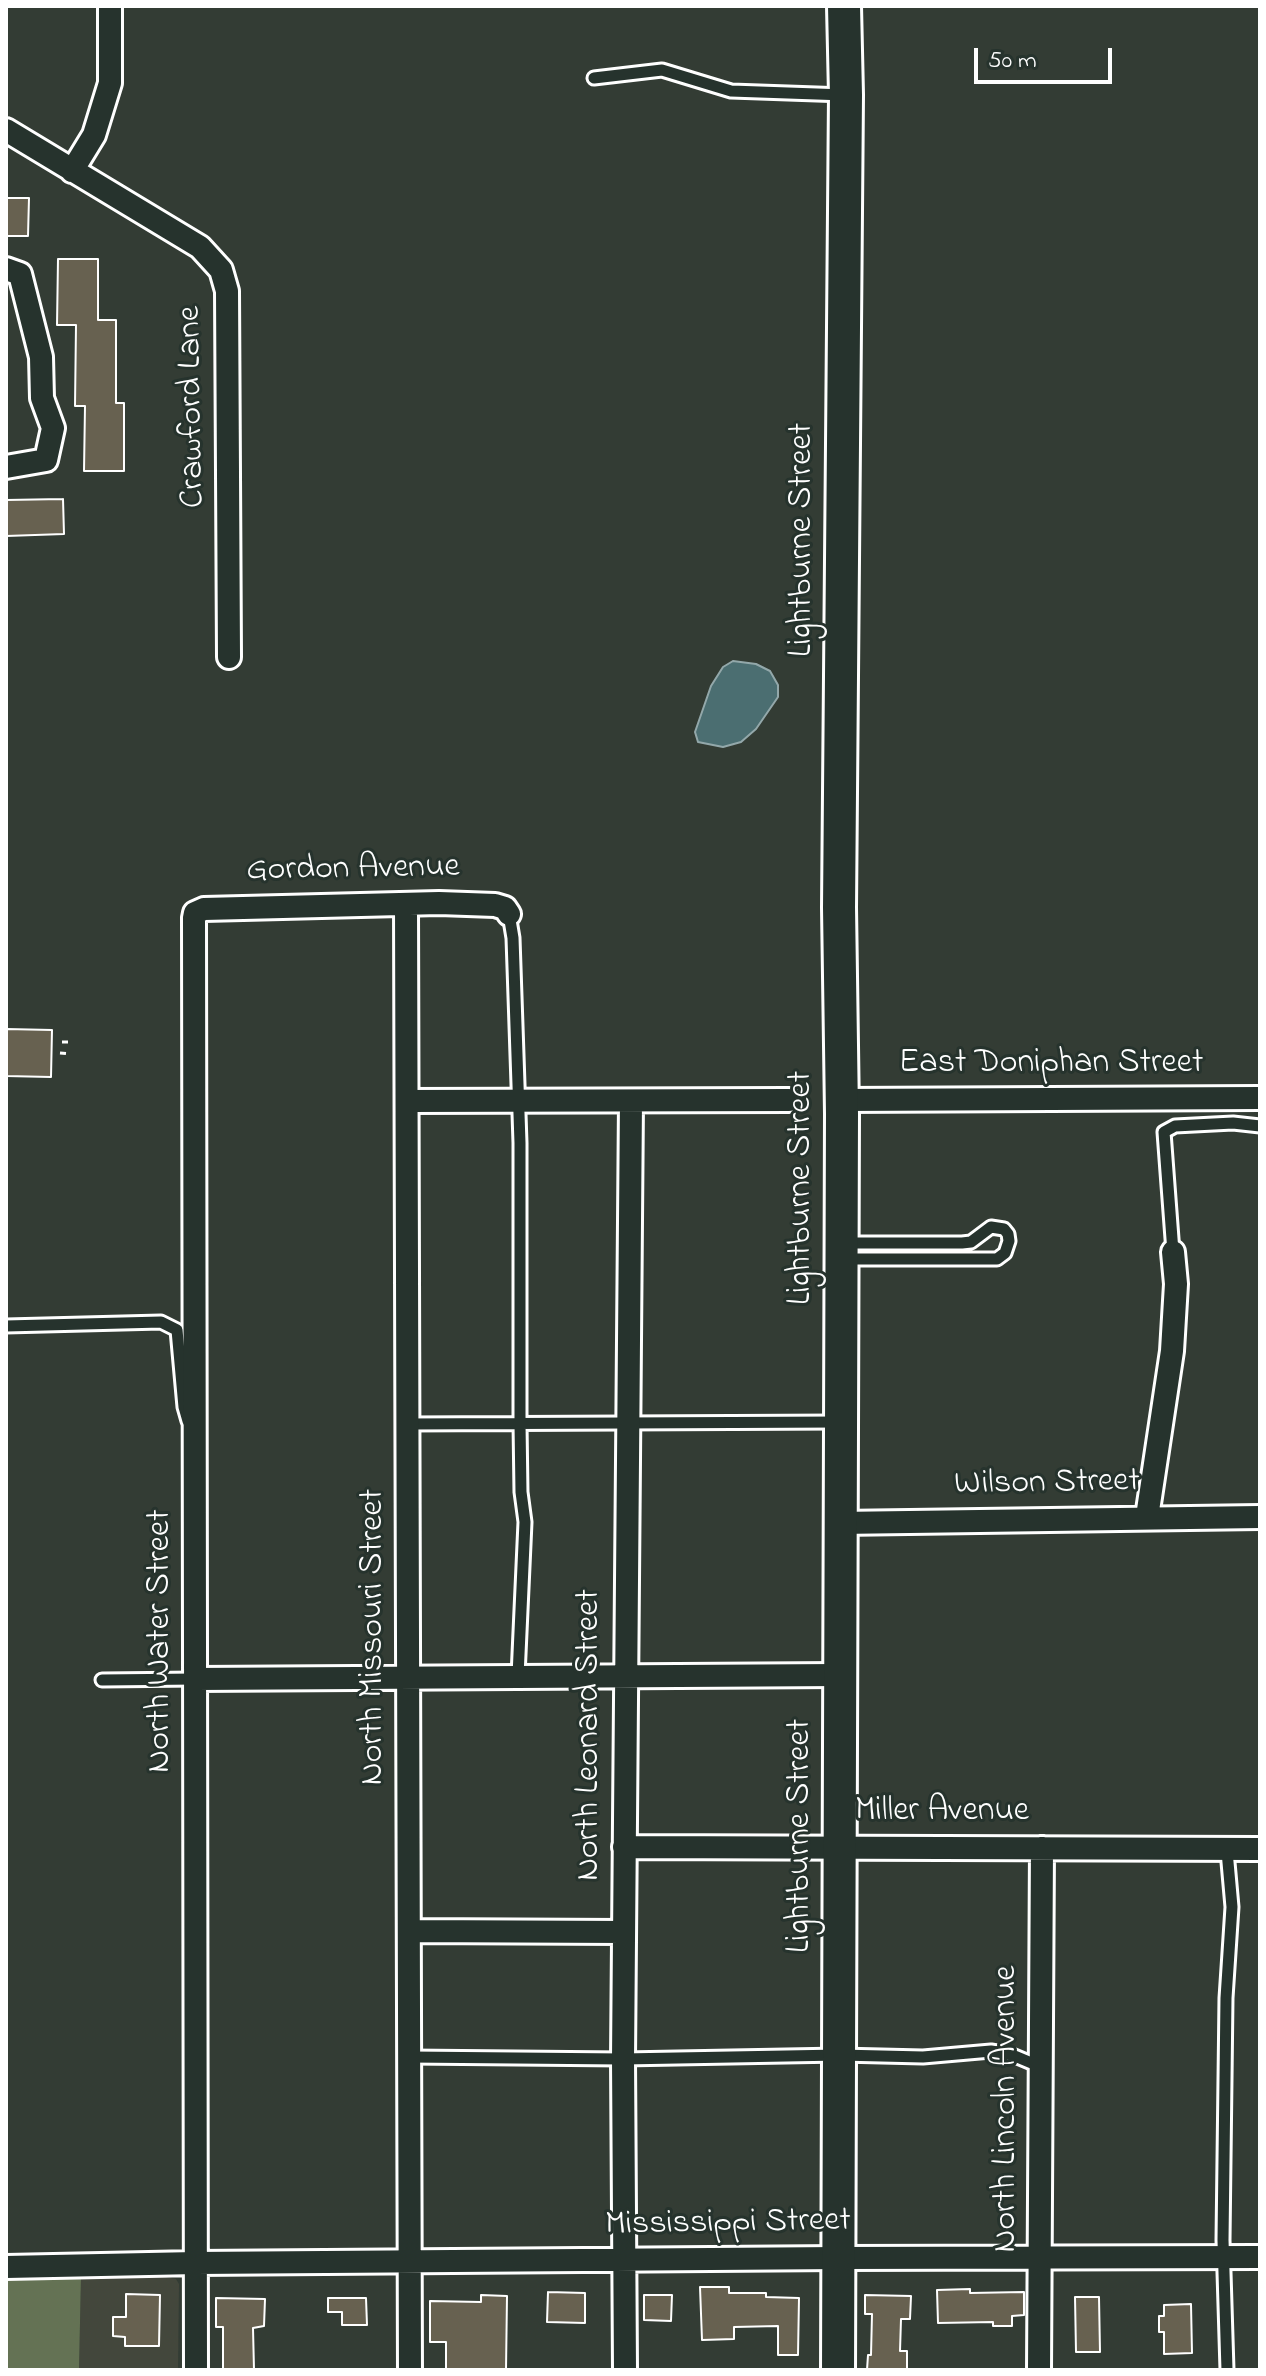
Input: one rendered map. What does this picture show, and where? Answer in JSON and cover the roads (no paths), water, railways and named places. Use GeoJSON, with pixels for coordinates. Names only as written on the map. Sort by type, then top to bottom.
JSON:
{"type":"FeatureCollection","features":[{"type":"Feature","properties":{"kind":"main road","name":"Lightburne Street"},"geometry":{"type":"LineString","coordinates":[[838,2370],[842,1100],[839,907],[846,95],[844,6]]}},
{"type":"Feature","properties":{"kind":"street"},"geometry":{"type":"LineString","coordinates":[[72,171],[94,135],[110,83],[110,6]]}},
{"type":"Feature","properties":{"kind":"street","name":"Crawford Lane"},"geometry":{"type":"LineString","coordinates":[[6,130],[200,247],[221,270],[227,291],[229,657]]}},
{"type":"Feature","properties":{"kind":"street"},"geometry":{"type":"LineString","coordinates":[[6,269],[20,274],[41,357],[42,398],[53,428],[46,460],[6,467]]}},
{"type":"Feature","properties":{"kind":"street","name":"Gordon Avenue"},"geometry":{"type":"LineString","coordinates":[[195,913],[204,909],[480,903],[505,908],[509,914]]}},
{"type":"Feature","properties":{"kind":"street","name":"North Missouri Street"},"geometry":{"type":"LineString","coordinates":[[406,904],[410,2370]]}},
{"type":"Feature","properties":{"kind":"street","name":"North Water Street"},"geometry":{"type":"LineString","coordinates":[[195,913],[196,2370]]}},
{"type":"Feature","properties":{"kind":"street","name":"East Doniphan Street"},"geometry":{"type":"LineString","coordinates":[[842,1100],[1260,1098]]}},
{"type":"Feature","properties":{"kind":"street"},"geometry":{"type":"LineString","coordinates":[[408,1101],[789,1100]]}},
{"type":"Feature","properties":{"kind":"street","name":"North Leonard Street"},"geometry":{"type":"LineString","coordinates":[[625,2370],[624,1847],[631,1101]]}},
{"type":"Feature","properties":{"kind":"street"},"geometry":{"type":"LineString","coordinates":[[1147,1517],[1172,1351],[1176,1284],[1173,1252]]}},
{"type":"Feature","properties":{"kind":"street","name":"Wilson Street"},"geometry":{"type":"LineString","coordinates":[[839,1523],[1147,1517],[1258,1519]]}},
{"type":"Feature","properties":{"kind":"street"},"geometry":{"type":"LineString","coordinates":[[196,1679],[839,1675]]}},
{"type":"Feature","properties":{"kind":"street","name":"Miller Avenue"},"geometry":{"type":"LineString","coordinates":[[624,1847],[1260,1849]]}},
{"type":"Feature","properties":{"kind":"street","name":"North Lincoln Avenue"},"geometry":{"type":"LineString","coordinates":[[1039,2370],[1042,1848]]}},
{"type":"Feature","properties":{"kind":"street"},"geometry":{"type":"LineString","coordinates":[[409,1931],[624,1932]]}},
{"type":"Feature","properties":{"kind":"street","name":"Mississippi Street"},"geometry":{"type":"LineString","coordinates":[[6,2267],[196,2263],[1260,2257]]}},
{"type":"Feature","properties":{"kind":"lane"},"geometry":{"type":"LineString","coordinates":[[594,78],[641,70],[662,70],[731,91],[846,95]]}},
{"type":"Feature","properties":{"kind":"lane"},"geometry":{"type":"LineString","coordinates":[[509,914],[513,938],[518,1101],[521,1492],[525,1522],[518,1676]]}},
{"type":"Feature","properties":{"kind":"lane"},"geometry":{"type":"LineString","coordinates":[[1173,1252],[1164,1132],[1175,1126],[1233,1123],[1260,1126]]}},
{"type":"Feature","properties":{"kind":"lane"},"geometry":{"type":"LineString","coordinates":[[991,1227],[1004,1229],[1009,1241],[1005,1253],[997,1259],[841,1251],[971,1242],[991,1227]]}},
{"type":"Feature","properties":{"kind":"lane"},"geometry":{"type":"LineString","coordinates":[[6,1326],[161,1322],[177,1330],[184,1407],[195,1444]]}},
{"type":"Feature","properties":{"kind":"lane"},"geometry":{"type":"LineString","coordinates":[[408,1424],[840,1422]]}},
{"type":"Feature","properties":{"kind":"lane"},"geometry":{"type":"LineString","coordinates":[[102,1680],[196,1679]]}},
{"type":"Feature","properties":{"kind":"lane"},"geometry":{"type":"LineString","coordinates":[[1227,1851],[1232,1907],[1226,1998],[1223,2256],[1227,2370]]}},
{"type":"Feature","properties":{"kind":"lane"},"geometry":{"type":"LineString","coordinates":[[409,2057],[923,2057],[991,2051],[1010,2054],[1042,2067]]}},
{"type":"Feature","properties":{"kind":"water"},"geometry":{"type":"Polygon","coordinates":[[[733,661],[756,664],[770,671],[778,685],[778,697],[756,729],[741,742],[723,747],[698,742],[695,732],[711,686],[723,667],[733,661]]]}}]}
